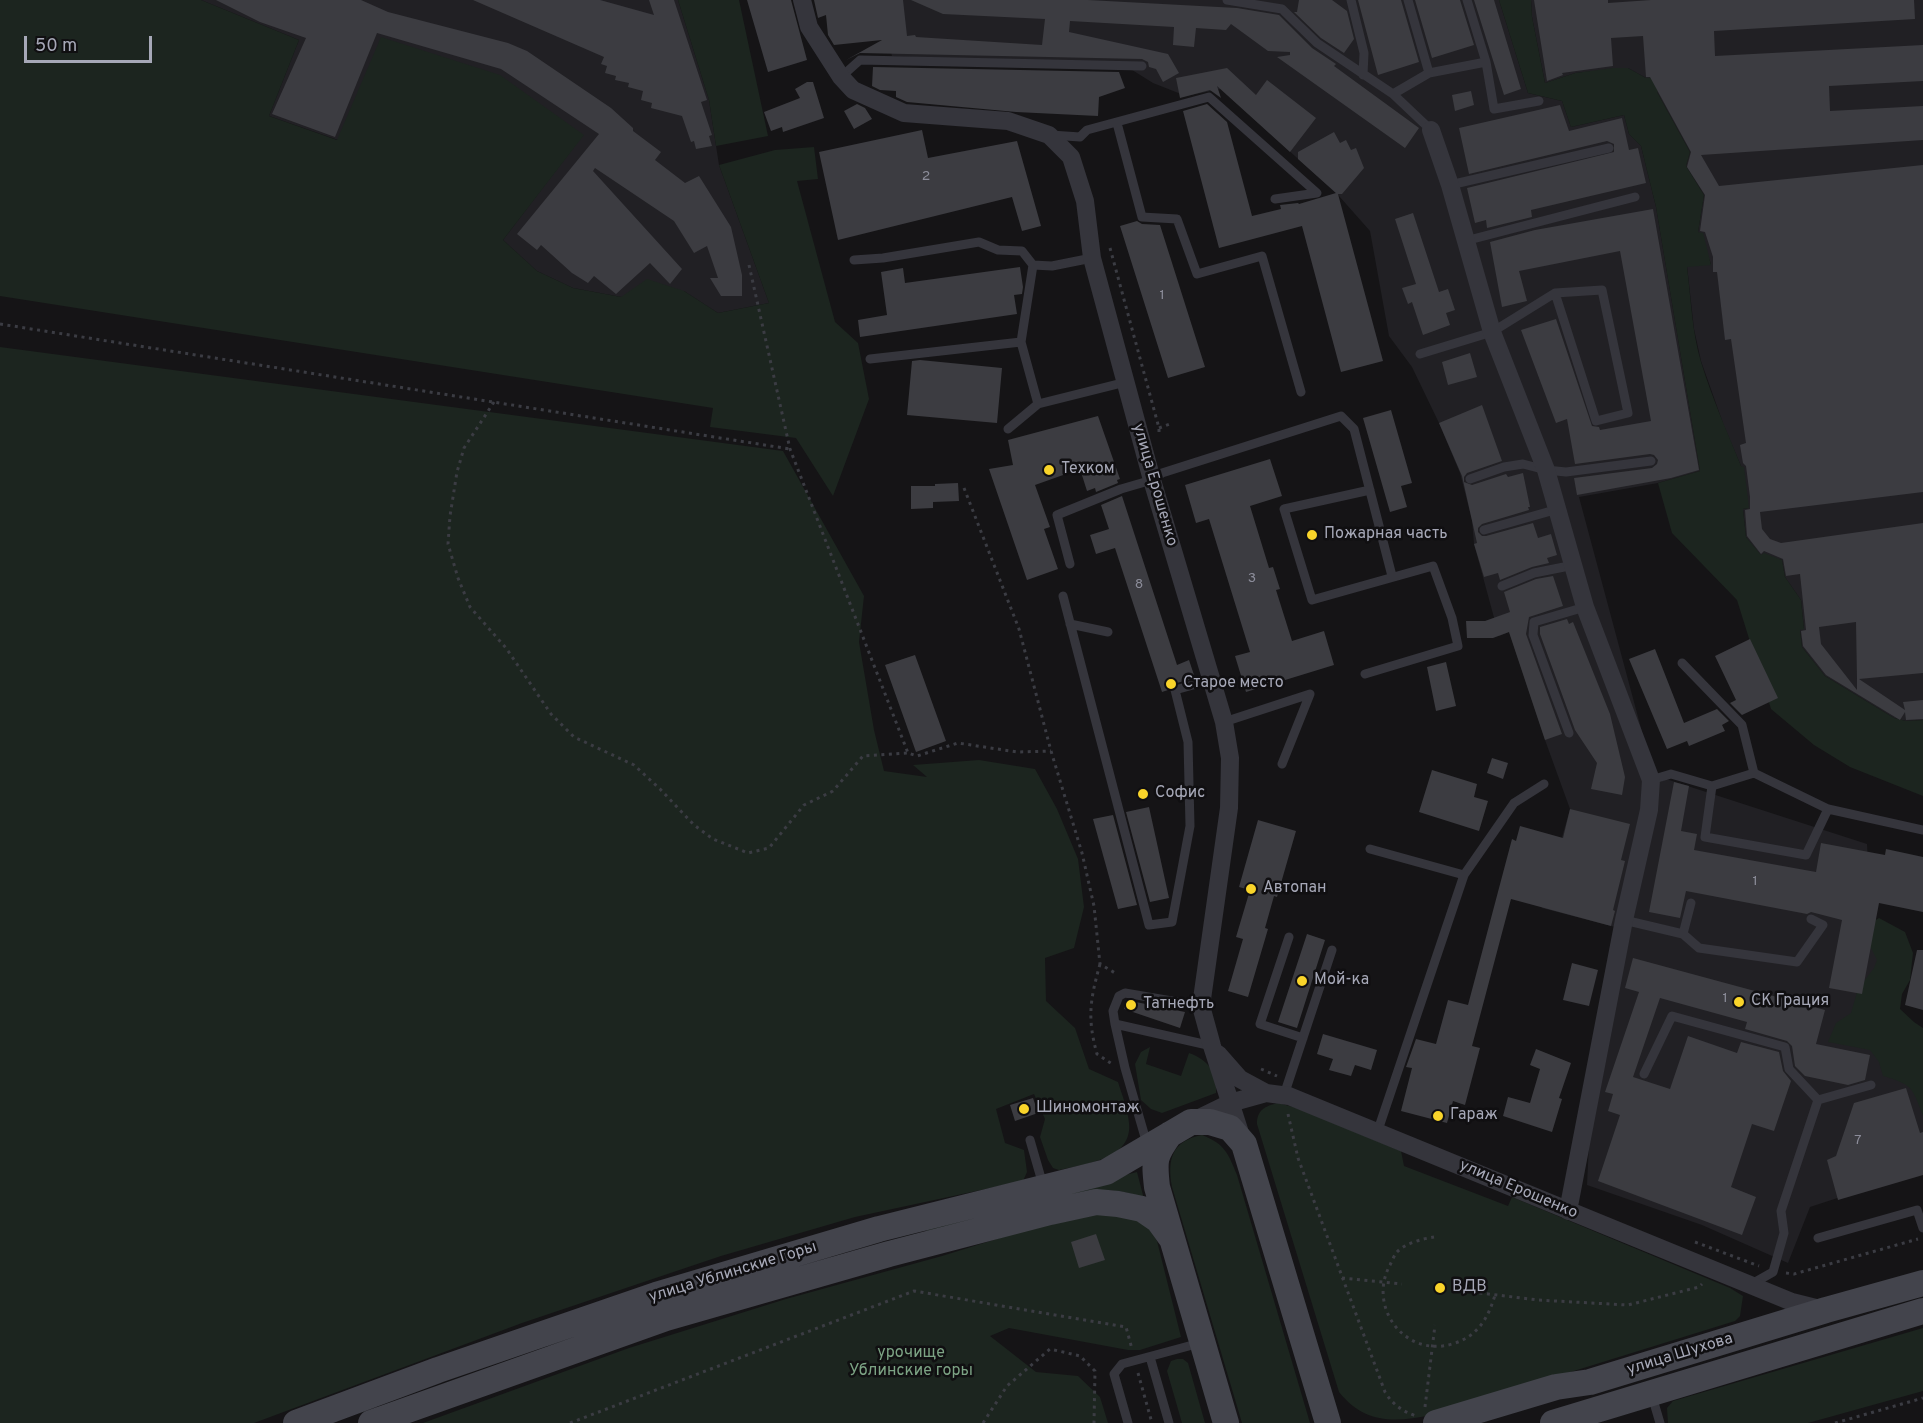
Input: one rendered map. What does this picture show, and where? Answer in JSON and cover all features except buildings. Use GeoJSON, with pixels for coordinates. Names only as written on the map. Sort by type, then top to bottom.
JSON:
{"type":"FeatureCollection","features":[{"type":"Feature","properties":{"kind":"main road"},"geometry":{"type":"LineString","coordinates":[[1226,1423],[1171,1238],[1157,1187],[1155,1168],[1158,1151],[1181,1128],[1210,1122],[1230,1128],[1244,1144]]}},
{"type":"Feature","properties":{"kind":"main road","name":"улица Ублинские Горы"},"geometry":{"type":"LineString","coordinates":[[296,1423],[438,1370],[656,1295],[879,1229],[1107,1173],[1181,1128]]}},
{"type":"Feature","properties":{"kind":"main road","name":"улица Ерошенко"},"geometry":{"type":"LineString","coordinates":[[1244,1144],[1325,1413]]}},
{"type":"Feature","properties":{"kind":"main road","name":"улица Ублинские Горы"},"geometry":{"type":"LineString","coordinates":[[371,1423],[666,1318],[889,1254],[1050,1212],[1096,1202],[1142,1209],[1158,1220],[1171,1238]]}},
{"type":"Feature","properties":{"kind":"main road","name":"улица Шухова"},"geometry":{"type":"LineString","coordinates":[[1427,1418],[1556,1387],[1590,1382],[1923,1283]]}},
{"type":"Feature","properties":{"kind":"main road","name":"улица Шухова"},"geometry":{"type":"LineString","coordinates":[[1553,1423],[1923,1311]]}},
{"type":"Feature","properties":{"kind":"main road"},"geometry":{"type":"LineString","coordinates":[[1325,1413],[1344,1423]]}},
{"type":"Feature","properties":{"kind":"street","name":"улица Ерошенко"},"geometry":{"type":"LineString","coordinates":[[802,0],[809,27],[841,77],[853,90],[904,113],[1008,121],[1049,135],[1071,157],[1085,201],[1092,258],[1152,480],[1224,722],[1230,758],[1230,808],[1201,1006],[1244,1144]]}},
{"type":"Feature","properties":{"kind":"street"},"geometry":{"type":"LineString","coordinates":[[1431,130],[1450,186],[1492,332],[1546,470],[1586,607],[1651,780],[1649,810],[1624,920],[1568,1211]]}},
{"type":"Feature","properties":{"kind":"street"},"geometry":{"type":"LineString","coordinates":[[1212,1046],[1240,1079],[1282,1091]]}},
{"type":"Feature","properties":{"kind":"street","name":"улица Ерошенко"},"geometry":{"type":"LineString","coordinates":[[1244,1144],[1248,1111],[1282,1091],[1377,1133],[1473,1170],[1792,1302],[1826,1310]]}},
{"type":"Feature","properties":{"kind":"street"},"geometry":{"type":"LineString","coordinates":[[1181,1128],[1230,1103],[1282,1091]]}},
{"type":"Feature","properties":{"kind":"lane"},"geometry":{"type":"LineString","coordinates":[[1227,0],[1282,9],[1317,43],[1393,94],[1431,130]]}},
{"type":"Feature","properties":{"kind":"lane"},"geometry":{"type":"LineString","coordinates":[[1351,0],[1364,53],[1363,75]]}},
{"type":"Feature","properties":{"kind":"lane"},"geometry":{"type":"LineString","coordinates":[[1408,0],[1430,73]]}},
{"type":"Feature","properties":{"kind":"lane"},"geometry":{"type":"LineString","coordinates":[[1467,0],[1486,62],[1494,109],[1539,101]]}},
{"type":"Feature","properties":{"kind":"lane"},"geometry":{"type":"LineString","coordinates":[[841,77],[860,60],[1142,66]]}},
{"type":"Feature","properties":{"kind":"lane"},"geometry":{"type":"LineString","coordinates":[[1393,94],[1430,73],[1486,62]]}},
{"type":"Feature","properties":{"kind":"lane"},"geometry":{"type":"LineString","coordinates":[[1049,135],[1080,137],[1087,130],[1209,97],[1317,193],[1275,199]]}},
{"type":"Feature","properties":{"kind":"lane"},"geometry":{"type":"LineString","coordinates":[[1117,123],[1142,217],[1177,219],[1197,274],[1262,256],[1301,392]]}},
{"type":"Feature","properties":{"kind":"lane"},"geometry":{"type":"LineString","coordinates":[[1450,186],[1609,148]]}},
{"type":"Feature","properties":{"kind":"lane"},"geometry":{"type":"LineString","coordinates":[[1465,240],[1635,197]]}},
{"type":"Feature","properties":{"kind":"lane"},"geometry":{"type":"LineString","coordinates":[[854,260],[884,258],[979,242],[998,250],[1022,251],[1033,265],[1021,342],[1038,404]]}},
{"type":"Feature","properties":{"kind":"lane"},"geometry":{"type":"LineString","coordinates":[[1033,265],[1052,266],[1092,258]]}},
{"type":"Feature","properties":{"kind":"lane"},"geometry":{"type":"LineString","coordinates":[[1420,354],[1492,332],[1556,293],[1602,290],[1628,413],[1596,421],[1556,293]]}},
{"type":"Feature","properties":{"kind":"lane"},"geometry":{"type":"LineString","coordinates":[[870,359],[1021,342]]}},
{"type":"Feature","properties":{"kind":"lane"},"geometry":{"type":"LineString","coordinates":[[1008,429],[1038,404],[1126,382]]}},
{"type":"Feature","properties":{"kind":"lane"},"geometry":{"type":"LineString","coordinates":[[1070,564],[1057,515],[1121,489],[1152,480],[1162,473],[1341,416],[1354,429],[1392,576]]}},
{"type":"Feature","properties":{"kind":"lane"},"geometry":{"type":"LineString","coordinates":[[1470,479],[1504,467],[1523,464],[1566,472],[1651,461]]}},
{"type":"Feature","properties":{"kind":"lane"},"geometry":{"type":"LineString","coordinates":[[1365,674],[1458,646],[1452,618],[1433,566],[1312,600],[1284,509],[1370,490]]}},
{"type":"Feature","properties":{"kind":"lane"},"geometry":{"type":"LineString","coordinates":[[1484,530],[1558,509]]}},
{"type":"Feature","properties":{"kind":"lane"},"geometry":{"type":"LineString","coordinates":[[1502,586],[1534,573],[1574,565]]}},
{"type":"Feature","properties":{"kind":"lane"},"geometry":{"type":"LineString","coordinates":[[1063,596],[1149,925],[1172,922],[1190,826],[1188,742],[1175,690],[1211,680]]}},
{"type":"Feature","properties":{"kind":"lane"},"geometry":{"type":"LineString","coordinates":[[1569,733],[1533,635],[1534,622],[1586,607]]}},
{"type":"Feature","properties":{"kind":"lane"},"geometry":{"type":"LineString","coordinates":[[1070,624],[1108,632]]}},
{"type":"Feature","properties":{"kind":"lane"},"geometry":{"type":"LineString","coordinates":[[1682,663],[1742,725],[1754,773]]}},
{"type":"Feature","properties":{"kind":"lane"},"geometry":{"type":"LineString","coordinates":[[1224,722],[1310,694],[1282,764]]}},
{"type":"Feature","properties":{"kind":"lane"},"geometry":{"type":"LineString","coordinates":[[1651,780],[1671,774],[1712,786],[1754,773],[1828,809],[1923,830]]}},
{"type":"Feature","properties":{"kind":"lane"},"geometry":{"type":"LineString","coordinates":[[1377,1133],[1464,875],[1514,803],[1544,784]]}},
{"type":"Feature","properties":{"kind":"lane"},"geometry":{"type":"LineString","coordinates":[[1712,786],[1705,837],[1806,855],[1828,809]]}},
{"type":"Feature","properties":{"kind":"lane"},"geometry":{"type":"LineString","coordinates":[[1370,849],[1464,875]]}},
{"type":"Feature","properties":{"kind":"lane"},"geometry":{"type":"LineString","coordinates":[[1683,934],[1691,903]]}},
{"type":"Feature","properties":{"kind":"lane"},"geometry":{"type":"LineString","coordinates":[[1624,920],[1683,934],[1699,948],[1797,962],[1823,925],[1811,918]]}},
{"type":"Feature","properties":{"kind":"lane"},"geometry":{"type":"LineString","coordinates":[[1289,937],[1260,1024],[1303,1038]]}},
{"type":"Feature","properties":{"kind":"lane"},"geometry":{"type":"LineString","coordinates":[[1282,1091],[1303,1038],[1332,950]]}},
{"type":"Feature","properties":{"kind":"lane"},"geometry":{"type":"LineString","coordinates":[[1148,1146],[1125,1068],[1113,1011],[1119,996],[1125,993],[1201,1006]]}},
{"type":"Feature","properties":{"kind":"lane"},"geometry":{"type":"LineString","coordinates":[[1644,1074],[1672,1017],[1785,1047],[1789,1069],[1818,1100]]}},
{"type":"Feature","properties":{"kind":"lane"},"geometry":{"type":"LineString","coordinates":[[1115,1024],[1212,1046]]}},
{"type":"Feature","properties":{"kind":"lane"},"geometry":{"type":"LineString","coordinates":[[1818,1100],[1871,1085]]}},
{"type":"Feature","properties":{"kind":"lane"},"geometry":{"type":"LineString","coordinates":[[1750,1285],[1773,1272],[1784,1233],[1781,1211],[1818,1100]]}},
{"type":"Feature","properties":{"kind":"lane"},"geometry":{"type":"LineString","coordinates":[[1030,1140],[1044,1187]]}},
{"type":"Feature","properties":{"kind":"lane"},"geometry":{"type":"LineString","coordinates":[[1818,1238],[1917,1210],[1923,1228]]}},
{"type":"Feature","properties":{"kind":"lane"},"geometry":{"type":"LineString","coordinates":[[1128,1423],[1114,1374],[1122,1364],[1202,1342]]}},
{"type":"Feature","properties":{"kind":"lane"},"geometry":{"type":"LineString","coordinates":[[1150,1357],[1169,1423]]}},
{"type":"Feature","properties":{"kind":"lane"},"geometry":{"type":"LineString","coordinates":[[1651,1393],[1660,1423]]}},
{"type":"Feature","properties":{"kind":"path"},"geometry":{"type":"LineString","coordinates":[[1107,237],[1159,428],[1160,439]]}},
{"type":"Feature","properties":{"kind":"path"},"geometry":{"type":"LineString","coordinates":[[749,265],[790,449],[908,753]]}},
{"type":"Feature","properties":{"kind":"path"},"geometry":{"type":"LineString","coordinates":[[0,324],[790,449]]}},
{"type":"Feature","properties":{"kind":"path"},"geometry":{"type":"LineString","coordinates":[[494,402],[464,448],[457,472],[450,516],[448,544],[470,607],[506,648],[551,714],[574,737],[634,765],[694,825],[713,839],[748,853],[769,848],[804,805],[833,791],[863,756],[908,753],[916,756],[958,743],[1017,752],[1051,751]]}},
{"type":"Feature","properties":{"kind":"path"},"geometry":{"type":"LineString","coordinates":[[1159,428],[1170,424]]}},
{"type":"Feature","properties":{"kind":"path"},"geometry":{"type":"LineString","coordinates":[[964,488],[1019,629],[1051,751],[1083,853],[1094,906],[1101,964],[1092,994],[1091,1030],[1097,1054],[1114,1065],[1125,1068]]}},
{"type":"Feature","properties":{"kind":"path"},"geometry":{"type":"LineString","coordinates":[[1101,964],[1115,973]]}},
{"type":"Feature","properties":{"kind":"path"},"geometry":{"type":"LineString","coordinates":[[1257,1067],[1282,1091],[1298,1158],[1385,1392],[1391,1402],[1404,1412],[1427,1418],[1435,1324]]}},
{"type":"Feature","properties":{"kind":"path"},"geometry":{"type":"LineString","coordinates":[[1434,1237],[1417,1240],[1397,1252],[1383,1283],[1385,1305],[1402,1334],[1416,1344],[1432,1347],[1449,1346],[1467,1340],[1480,1328],[1490,1311],[1495,1295]]}},
{"type":"Feature","properties":{"kind":"path"},"geometry":{"type":"LineString","coordinates":[[1695,1242],[1773,1272],[1794,1274],[1923,1238]]}},
{"type":"Feature","properties":{"kind":"path"},"geometry":{"type":"LineString","coordinates":[[1472,1292],[1538,1300],[1628,1305],[1700,1287],[1706,1281],[1718,1250]]}},
{"type":"Feature","properties":{"kind":"path"},"geometry":{"type":"LineString","coordinates":[[1342,1278],[1402,1284]]}},
{"type":"Feature","properties":{"kind":"path"},"geometry":{"type":"LineString","coordinates":[[570,1423],[914,1291],[1126,1327],[1152,1423]]}},
{"type":"Feature","properties":{"kind":"path"},"geometry":{"type":"LineString","coordinates":[[983,1423],[1007,1386],[1050,1349],[1080,1356],[1095,1371],[1094,1423]]}},
{"type":"Feature","properties":{"kind":"path"},"geometry":{"type":"LineString","coordinates":[[1836,1423],[1923,1398]]}},
{"type":"Feature","properties":{"kind":"shaded area"},"geometry":{"type":"Polygon","coordinates":[[[201,0],[678,0],[709,100],[719,165],[769,303],[718,313],[684,291],[621,297],[573,288],[537,271],[503,240],[583,135],[338,140],[269,116],[299,40],[201,0]]]}},
{"type":"Feature","properties":{"kind":"shaded area"},"geometry":{"type":"Polygon","coordinates":[[[860,0],[1499,0],[1528,93],[1562,101],[1571,127],[1624,115],[1629,134],[1641,146],[1656,207],[1700,471],[1658,483],[1579,497],[1656,784],[1666,779],[1867,844],[1870,901],[1923,1114],[1923,1170],[1810,1207],[1788,1263],[1702,1225],[1587,1185],[1590,1122],[1615,927],[1542,908],[1570,809],[1509,632],[1499,636],[1474,544],[1472,520],[1460,473],[1412,367],[1389,336],[1370,231],[1339,196],[1221,89],[1186,96],[1153,83],[1129,68],[892,56],[883,23],[860,0]]]}},
{"type":"Feature","properties":{"kind":"shaded area"},"geometry":{"type":"Polygon","coordinates":[[[1531,0],[1923,0],[1923,720],[1906,721],[1894,718],[1825,676],[1802,647],[1800,629],[1804,629],[1801,600],[1785,577],[1782,560],[1761,556],[1746,537],[1743,509],[1748,508],[1741,466],[1701,361],[1694,329],[1687,266],[1711,264],[1698,232],[1704,195],[1686,166],[1690,152],[1657,92],[1646,78],[1628,68],[1575,73],[1545,83],[1532,17],[1531,0]]]}},
{"type":"Feature","properties":{"kind":"green space"},"geometry":{"type":"Polygon","coordinates":[[[0,0],[201,0],[299,40],[269,116],[337,140],[381,37],[500,75],[584,135],[503,240],[537,271],[573,288],[621,297],[647,279],[684,291],[718,313],[769,303],[719,165],[775,150],[814,147],[818,179],[797,181],[835,322],[858,343],[869,399],[833,496],[796,438],[710,427],[713,408],[0,296],[0,0]]]}},
{"type":"Feature","properties":{"kind":"green space"},"geometry":{"type":"Polygon","coordinates":[[[678,0],[739,0],[768,136],[716,146],[709,100],[678,0]]]}},
{"type":"Feature","properties":{"kind":"green space"},"geometry":{"type":"Polygon","coordinates":[[[1499,0],[1531,0],[1532,17],[1545,83],[1575,73],[1613,68],[1628,68],[1646,78],[1661,77],[1663,89],[1657,92],[1690,152],[1686,166],[1704,195],[1698,232],[1703,233],[1711,265],[1687,267],[1692,315],[1705,375],[1741,466],[1744,467],[1749,508],[1743,509],[1746,537],[1761,555],[1764,553],[1782,560],[1785,577],[1801,600],[1804,629],[1800,630],[1802,647],[1825,676],[1894,718],[1906,721],[1923,720],[1923,796],[1850,767],[1814,745],[1771,709],[1737,600],[1672,533],[1658,483],[1700,471],[1656,207],[1641,146],[1629,134],[1624,115],[1571,127],[1562,101],[1528,93],[1499,0]]]}},
{"type":"Feature","properties":{"kind":"green space"},"geometry":{"type":"Polygon","coordinates":[[[0,347],[783,451],[864,596],[859,642],[874,730],[884,771],[927,777],[913,765],[979,760],[1035,769],[1057,809],[1078,859],[1084,907],[1074,948],[1045,958],[1046,1001],[1075,1028],[1089,1069],[1118,1082],[1129,1123],[1128,1135],[1123,1145],[1105,1158],[1094,1162],[1059,1170],[1053,1168],[1040,1137],[1045,1119],[1034,1094],[996,1109],[1005,1143],[1024,1150],[1027,1172],[1023,1181],[855,1217],[721,1256],[522,1323],[254,1423],[0,1423],[0,347]]]}},
{"type":"Feature","properties":{"kind":"green space"},"geometry":{"type":"Polygon","coordinates":[[[1879,918],[1905,932],[1913,953],[1910,980],[1902,994],[1900,1009],[1923,1028],[1923,1116],[1910,1088],[1883,1076],[1879,1062],[1870,1050],[1828,1042],[1836,1023],[1851,1013],[1858,989],[1874,968],[1877,960],[1866,938],[1871,923],[1879,918]]]}},
{"type":"Feature","properties":{"kind":"green space"},"geometry":{"type":"Polygon","coordinates":[[[1150,1047],[1146,1064],[1181,1076],[1189,1053],[1202,1059],[1213,1073],[1216,1093],[1162,1113],[1151,1109],[1141,1100],[1135,1064],[1141,1052],[1150,1047]]]}},
{"type":"Feature","properties":{"kind":"green space"},"geometry":{"type":"Polygon","coordinates":[[[1278,1103],[1297,1108],[1401,1151],[1404,1166],[1508,1206],[1512,1197],[1730,1288],[1743,1296],[1740,1316],[1735,1321],[1432,1415],[1392,1419],[1380,1418],[1358,1410],[1339,1392],[1257,1124],[1258,1115],[1263,1109],[1278,1103]]]}},
{"type":"Feature","properties":{"kind":"green space"},"geometry":{"type":"Polygon","coordinates":[[[1202,1135],[1225,1150],[1237,1175],[1310,1423],[1242,1423],[1172,1187],[1170,1168],[1174,1153],[1184,1142],[1202,1135]]]}},
{"type":"Feature","properties":{"kind":"green space"},"geometry":{"type":"Polygon","coordinates":[[[1137,1172],[1144,1199],[1122,1192],[1099,1191],[928,1235],[925,1226],[1137,1172]]]}},
{"type":"Feature","properties":{"kind":"green space","name":"урочище Ублинские горы"},"geometry":{"type":"Polygon","coordinates":[[[1107,1213],[1140,1221],[1148,1227],[1157,1241],[1181,1337],[1140,1350],[1128,1350],[1009,1328],[990,1336],[1036,1372],[1078,1376],[1100,1397],[1108,1423],[423,1423],[629,1348],[786,1299],[942,1256],[1061,1219],[1107,1213]]]}},
{"type":"Feature","properties":{"kind":"green space"},"geometry":{"type":"Polygon","coordinates":[[[1923,1328],[1923,1391],[1808,1423],[1668,1423],[1667,1408],[1673,1401],[1923,1328]]]}},
{"type":"Feature","properties":{"kind":"green space"},"geometry":{"type":"Polygon","coordinates":[[[1183,1359],[1188,1363],[1205,1423],[1182,1423],[1167,1371],[1171,1361],[1183,1359]]]}},
{"type":"Feature","properties":{"kind":"place","name":"Техком"},"geometry":{"type":"Point","coordinates":[1049,470]}},
{"type":"Feature","properties":{"kind":"place","name":"Пожарная часть"},"geometry":{"type":"Point","coordinates":[1312,535]}},
{"type":"Feature","properties":{"kind":"place","name":"Старое место"},"geometry":{"type":"Point","coordinates":[1171,684]}},
{"type":"Feature","properties":{"kind":"place","name":"Софис"},"geometry":{"type":"Point","coordinates":[1143,794]}},
{"type":"Feature","properties":{"kind":"place","name":"Автопан"},"geometry":{"type":"Point","coordinates":[1251,889]}},
{"type":"Feature","properties":{"kind":"place","name":"Мой-ка"},"geometry":{"type":"Point","coordinates":[1302,981]}},
{"type":"Feature","properties":{"kind":"place","name":"СК Грация"},"geometry":{"type":"Point","coordinates":[1739,1002]}},
{"type":"Feature","properties":{"kind":"place","name":"Татнефть"},"geometry":{"type":"Point","coordinates":[1131,1005]}},
{"type":"Feature","properties":{"kind":"place","name":"Шиномонтаж"},"geometry":{"type":"Point","coordinates":[1024,1109]}},
{"type":"Feature","properties":{"kind":"place","name":"Гараж"},"geometry":{"type":"Point","coordinates":[1438,1116]}},
{"type":"Feature","properties":{"kind":"place","name":"ВДВ"},"geometry":{"type":"Point","coordinates":[1440,1288]}}]}
